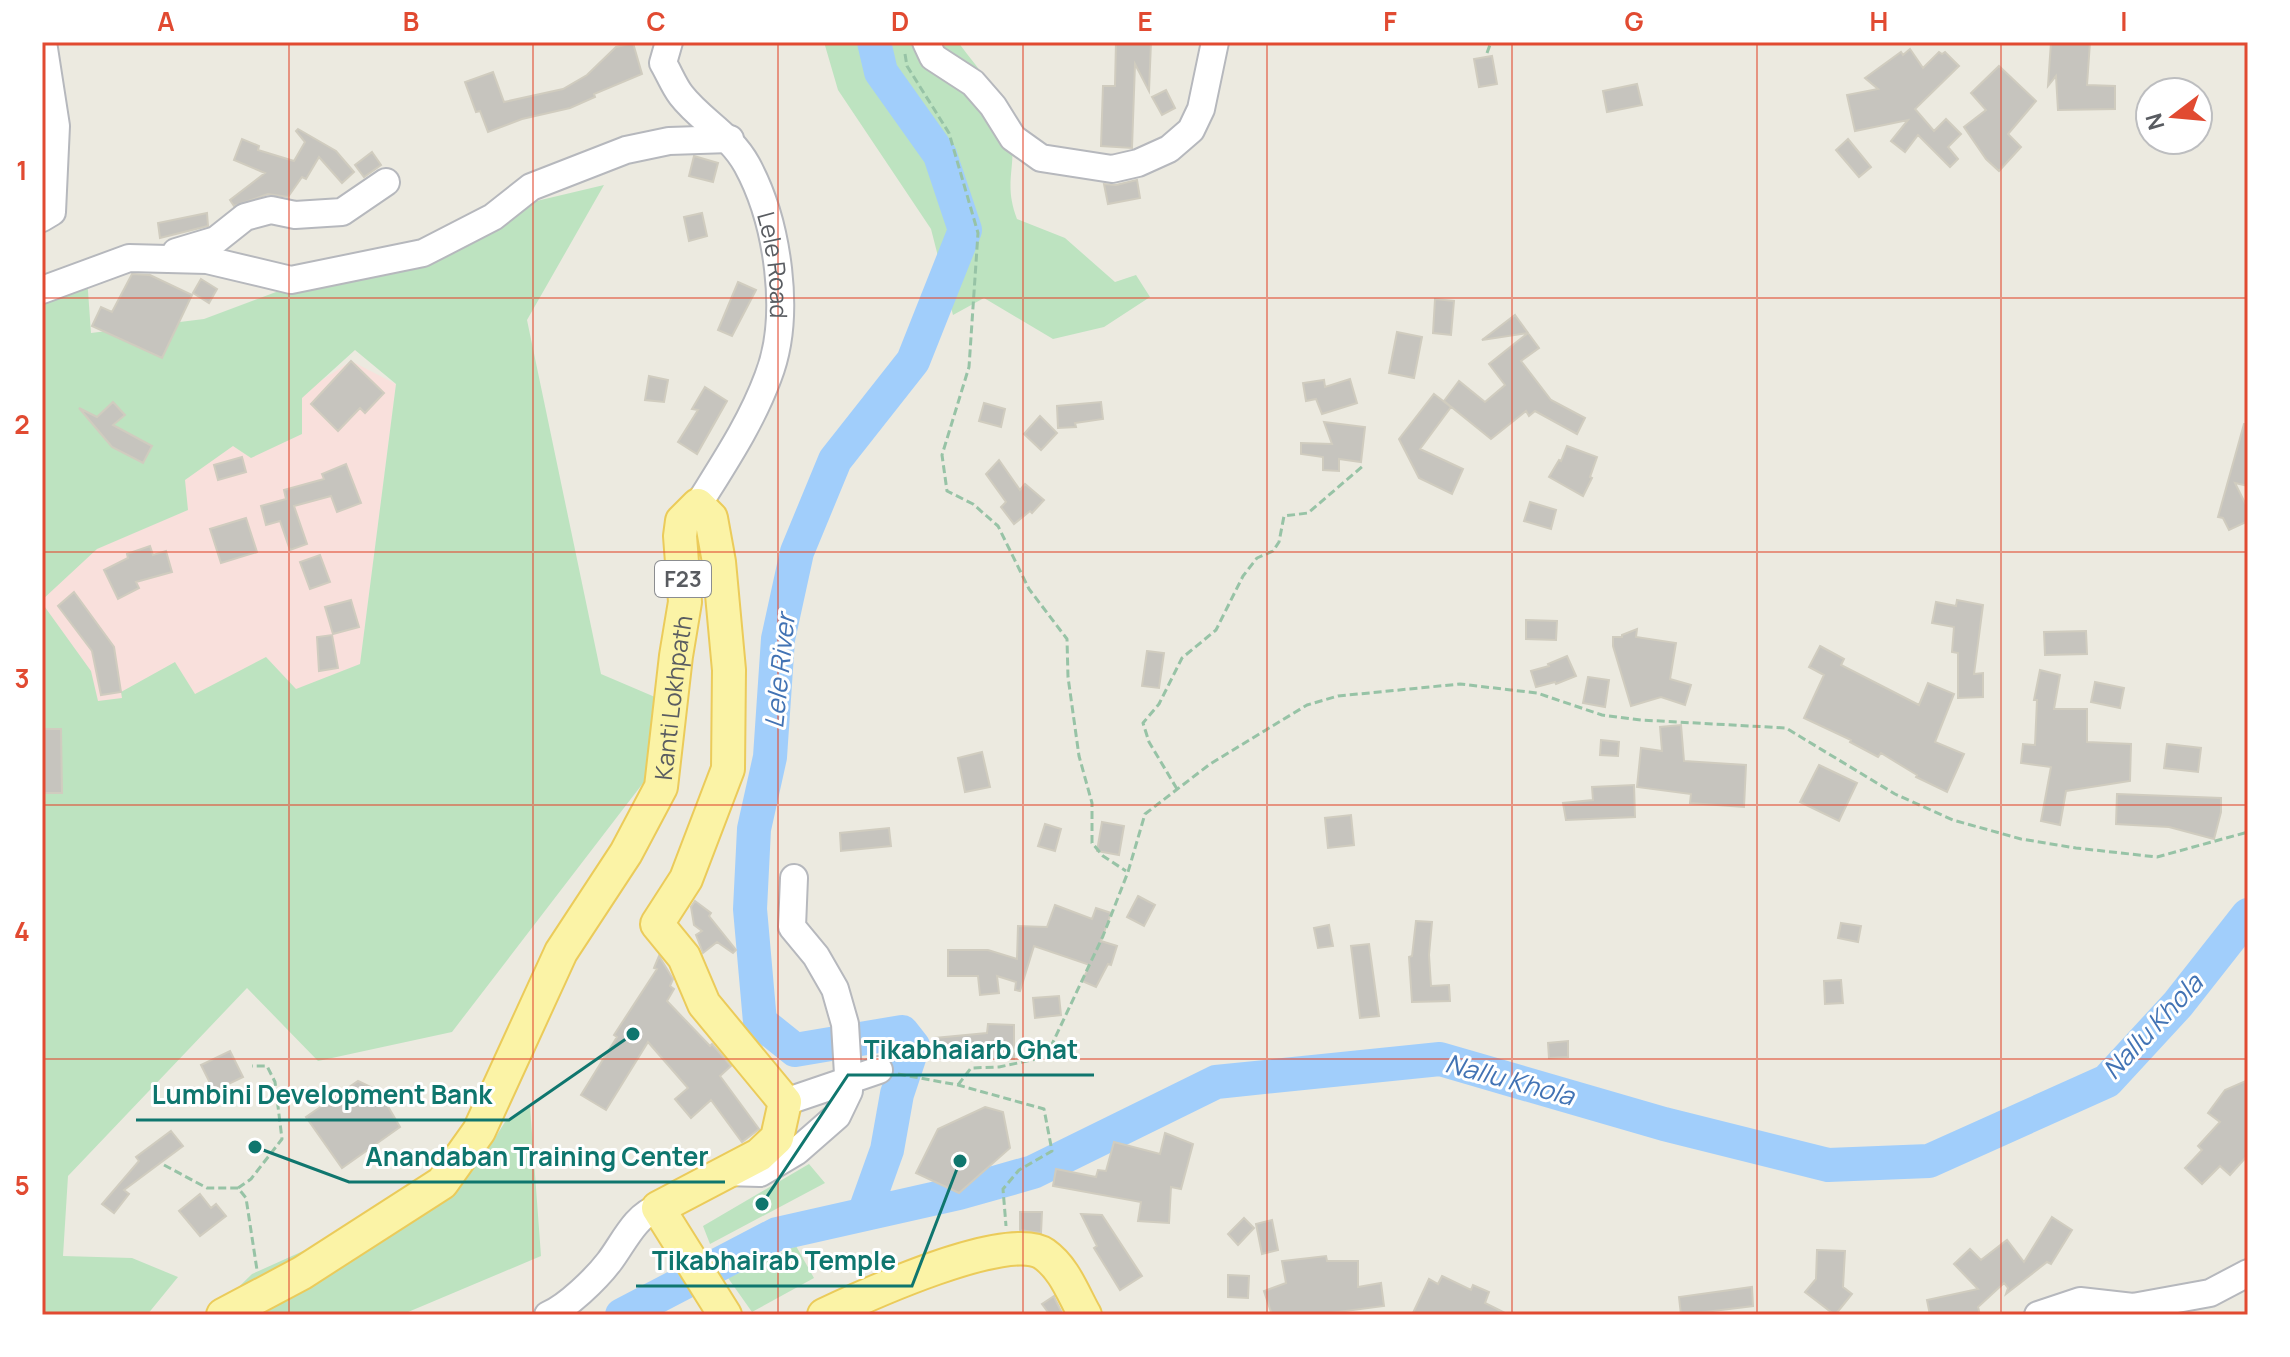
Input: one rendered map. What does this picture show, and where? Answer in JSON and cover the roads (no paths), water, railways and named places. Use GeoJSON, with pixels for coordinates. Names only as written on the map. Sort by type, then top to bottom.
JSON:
{"type":"FeatureCollection","features":[{"type":"Feature","properties":{"kind":"main road","name":"Kanti Lokhpath"},"geometry":{"type":"LineString","coordinates":[[223,1315],[302,1273],[442,1183],[479,1131],[561,952],[626,853],[661,787],[685,602],[680,536],[682,521],[698,505],[711,518],[719,562],[729,670],[728,769],[686,879],[657,924],[684,957],[704,1004],[785,1102]]}},
{"type":"Feature","properties":{"kind":"main road"},"geometry":{"type":"LineString","coordinates":[[725,1315],[658,1208],[759,1155],[777,1138],[785,1102]]}},
{"type":"Feature","properties":{"kind":"main road"},"geometry":{"type":"LineString","coordinates":[[824,1315],[890,1283],[960,1259],[1027,1249],[1042,1252],[1065,1278],[1085,1315]]}},
{"type":"Feature","properties":{"kind":"street"},"geometry":{"type":"LineString","coordinates":[[42,218],[52,212],[56,126],[43,42]]}},
{"type":"Feature","properties":{"kind":"street","name":"Lele Road"},"geometry":{"type":"LineString","coordinates":[[669,42],[663,63],[681,95],[730,139],[747,165],[770,225],[777,263],[780,335],[769,376],[745,428],[698,505]]}},
{"type":"Feature","properties":{"kind":"street"},"geometry":{"type":"LineString","coordinates":[[926,42],[933,57],[973,83],[993,106],[1013,138],[1041,158],[1112,169],[1138,163],[1169,149],[1191,130],[1201,109],[1215,42]]}},
{"type":"Feature","properties":{"kind":"street"},"geometry":{"type":"LineString","coordinates":[[42,290],[129,258],[207,260],[291,280],[423,253],[493,217],[531,187],[626,150],[669,141],[730,139]]}},
{"type":"Feature","properties":{"kind":"street"},"geometry":{"type":"LineString","coordinates":[[154,259],[216,240],[245,217],[271,210],[295,215],[342,212],[386,182]]}},
{"type":"Feature","properties":{"kind":"street"},"geometry":{"type":"LineString","coordinates":[[723,1172],[760,1173],[797,1151],[837,1116],[849,1091],[845,1024],[835,989],[816,956],[792,927],[794,878]]}},
{"type":"Feature","properties":{"kind":"street"},"geometry":{"type":"LineString","coordinates":[[785,1102],[879,1070]]}},
{"type":"Feature","properties":{"kind":"street"},"geometry":{"type":"LineString","coordinates":[[548,1315],[559,1311],[607,1265],[645,1214],[658,1208]]}},
{"type":"Feature","properties":{"kind":"street"},"geometry":{"type":"LineString","coordinates":[[2038,1315],[2080,1301],[2133,1307],[2210,1293],[2248,1273]]}},
{"type":"Feature","properties":{"kind":"waterway","name":"Lele River"},"geometry":{"type":"LineString","coordinates":[[864,1214],[887,1150],[897,1094],[913,1046],[902,1032],[795,1050],[760,1022],[750,909],[754,829],[770,757],[778,639],[797,552],[835,460],[913,361],[965,230],[940,155],[881,72],[874,42]]}},
{"type":"Feature","properties":{"kind":"waterway","name":"Nallu Khola"},"geometry":{"type":"LineString","coordinates":[[622,1315],[777,1234],[959,1193],[1033,1172],[1216,1082],[1440,1059],[1664,1124],[1828,1165],[1929,1161],[2107,1081],[2178,1004],[2248,915]]}},
{"type":"Feature","properties":{"kind":"place","name":"Lumbini Development Bank"},"geometry":{"type":"Point","coordinates":[633,1034]}},
{"type":"Feature","properties":{"kind":"place","name":"Anandaban Training Center"},"geometry":{"type":"Point","coordinates":[255,1147]}},
{"type":"Feature","properties":{"kind":"place","name":"Tikabhairab Temple"},"geometry":{"type":"Point","coordinates":[960,1161]}},
{"type":"Feature","properties":{"kind":"place","name":"Tikabhaiarb Ghat"},"geometry":{"type":"Point","coordinates":[762,1204]}}]}
